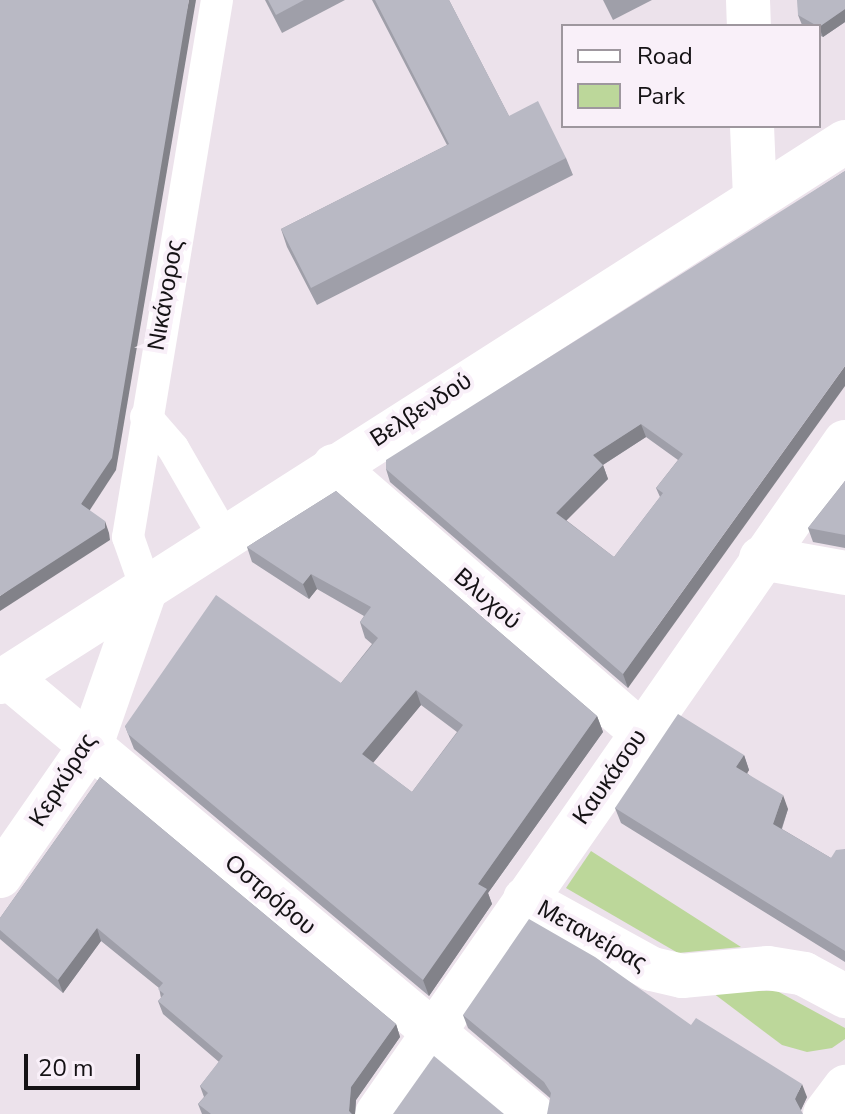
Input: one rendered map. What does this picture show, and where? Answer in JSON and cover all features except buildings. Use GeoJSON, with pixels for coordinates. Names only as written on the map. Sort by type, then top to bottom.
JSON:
{"type":"FeatureCollection","features":[{"type":"Feature","properties":{"kind":"street","name":"Νικάνορος"},"geometry":{"type":"LineString","coordinates":[[146,588],[128,537],[217,0]]}},
{"type":"Feature","properties":{"kind":"street"},"geometry":{"type":"LineString","coordinates":[[748,0],[749,24]]}},
{"type":"Feature","properties":{"kind":"street"},"geometry":{"type":"LineString","coordinates":[[752,128],[755,199]]}},
{"type":"Feature","properties":{"kind":"street","name":"Βελβενδού"},"geometry":{"type":"LineString","coordinates":[[4,679],[845,142]]}},
{"type":"Feature","properties":{"kind":"street"},"geometry":{"type":"LineString","coordinates":[[146,417],[173,448],[226,540]]}},
{"type":"Feature","properties":{"kind":"street","name":"Καυκάσου"},"geometry":{"type":"LineString","coordinates":[[377,1114],[761,558],[845,442]]}},
{"type":"Feature","properties":{"kind":"street","name":"Βλυχού"},"geometry":{"type":"LineString","coordinates":[[334,466],[641,732]]}},
{"type":"Feature","properties":{"kind":"street"},"geometry":{"type":"LineString","coordinates":[[761,558],[845,573]]}},
{"type":"Feature","properties":{"kind":"street","name":"Κερκύρας"},"geometry":{"type":"LineString","coordinates":[[0,876],[91,745],[146,588]]}},
{"type":"Feature","properties":{"kind":"street","name":"Οστρόβου"},"geometry":{"type":"LineString","coordinates":[[4,679],[91,745],[532,1114]]}},
{"type":"Feature","properties":{"kind":"street","name":"Μετανείρας"},"geometry":{"type":"LineString","coordinates":[[525,899],[652,969],[682,976],[768,968],[804,974],[845,996]]}},
{"type":"Feature","properties":{"kind":"street"},"geometry":{"type":"LineString","coordinates":[[825,1114],[845,1087]]}},
{"type":"Feature","properties":{"kind":"green space"},"geometry":{"type":"Polygon","coordinates":[[[591,851],[741,947],[678,953],[566,888],[591,851]]]}},
{"type":"Feature","properties":{"kind":"green space"},"geometry":{"type":"Polygon","coordinates":[[[709,990],[777,991],[845,1028],[845,1039],[832,1048],[807,1052],[782,1045],[709,990]]]}}]}
